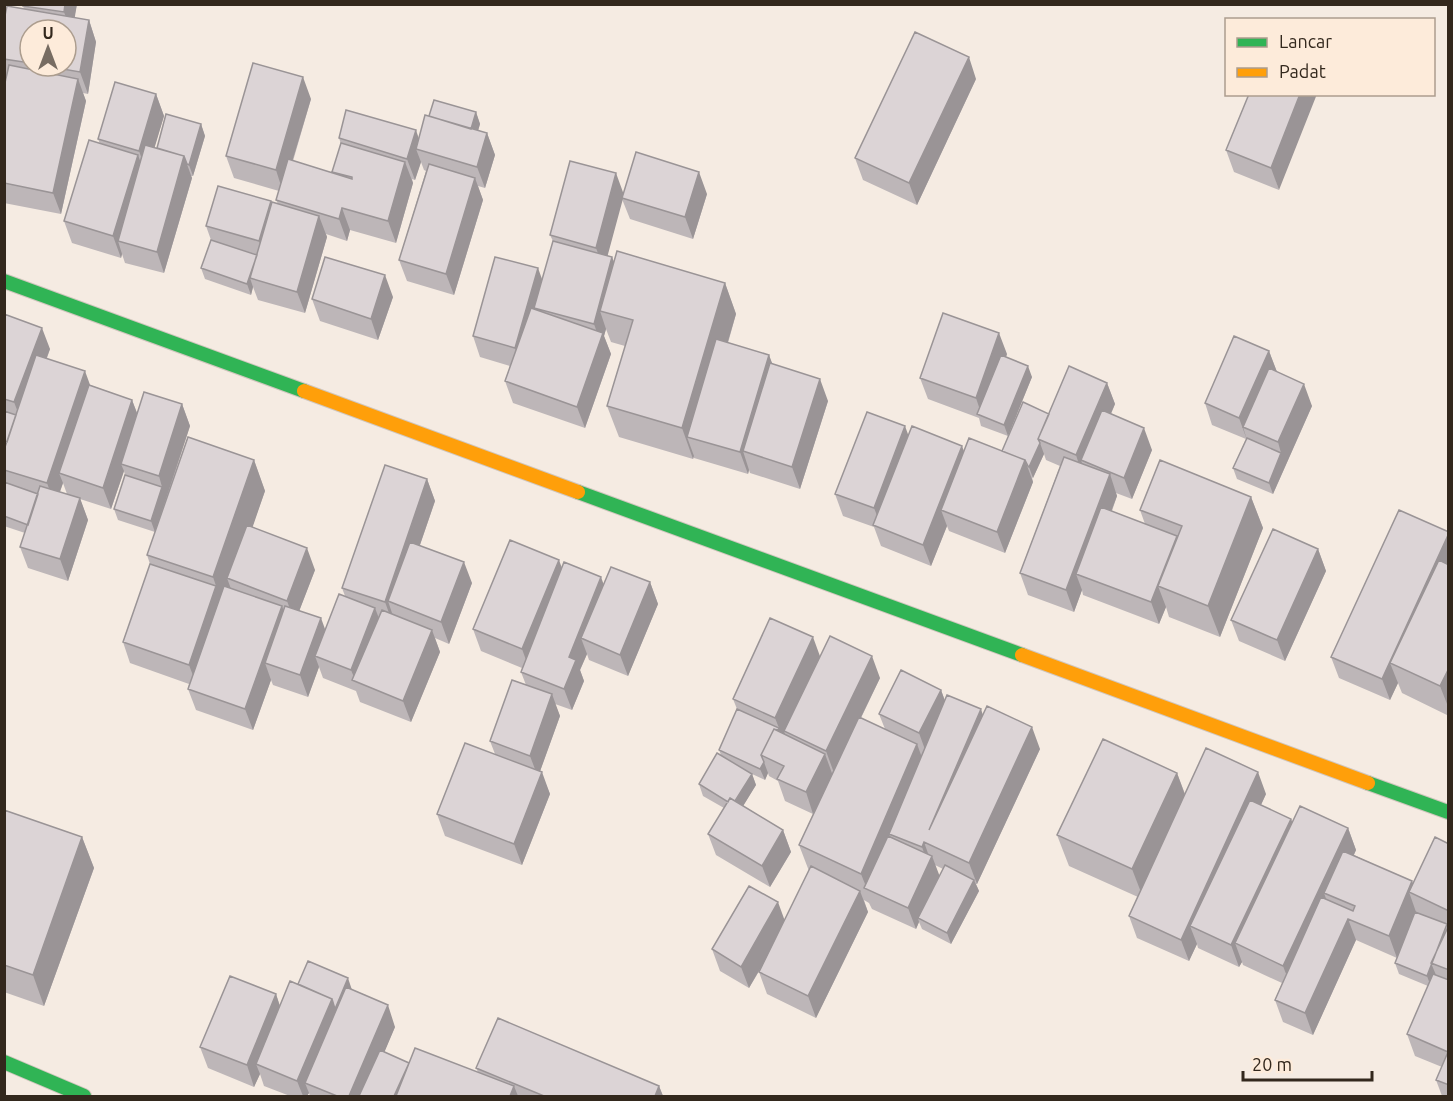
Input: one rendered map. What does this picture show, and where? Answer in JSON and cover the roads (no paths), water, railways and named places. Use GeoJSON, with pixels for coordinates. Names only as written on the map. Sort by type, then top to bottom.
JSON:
{"type":"FeatureCollection","features":[{"type":"Feature","properties":{"kind":"street"},"geometry":{"type":"LineString","coordinates":[[4,281],[1449,812]]}},
{"type":"Feature","properties":{"kind":"street"},"geometry":{"type":"LineString","coordinates":[[4,1062],[84,1096]]}}]}
